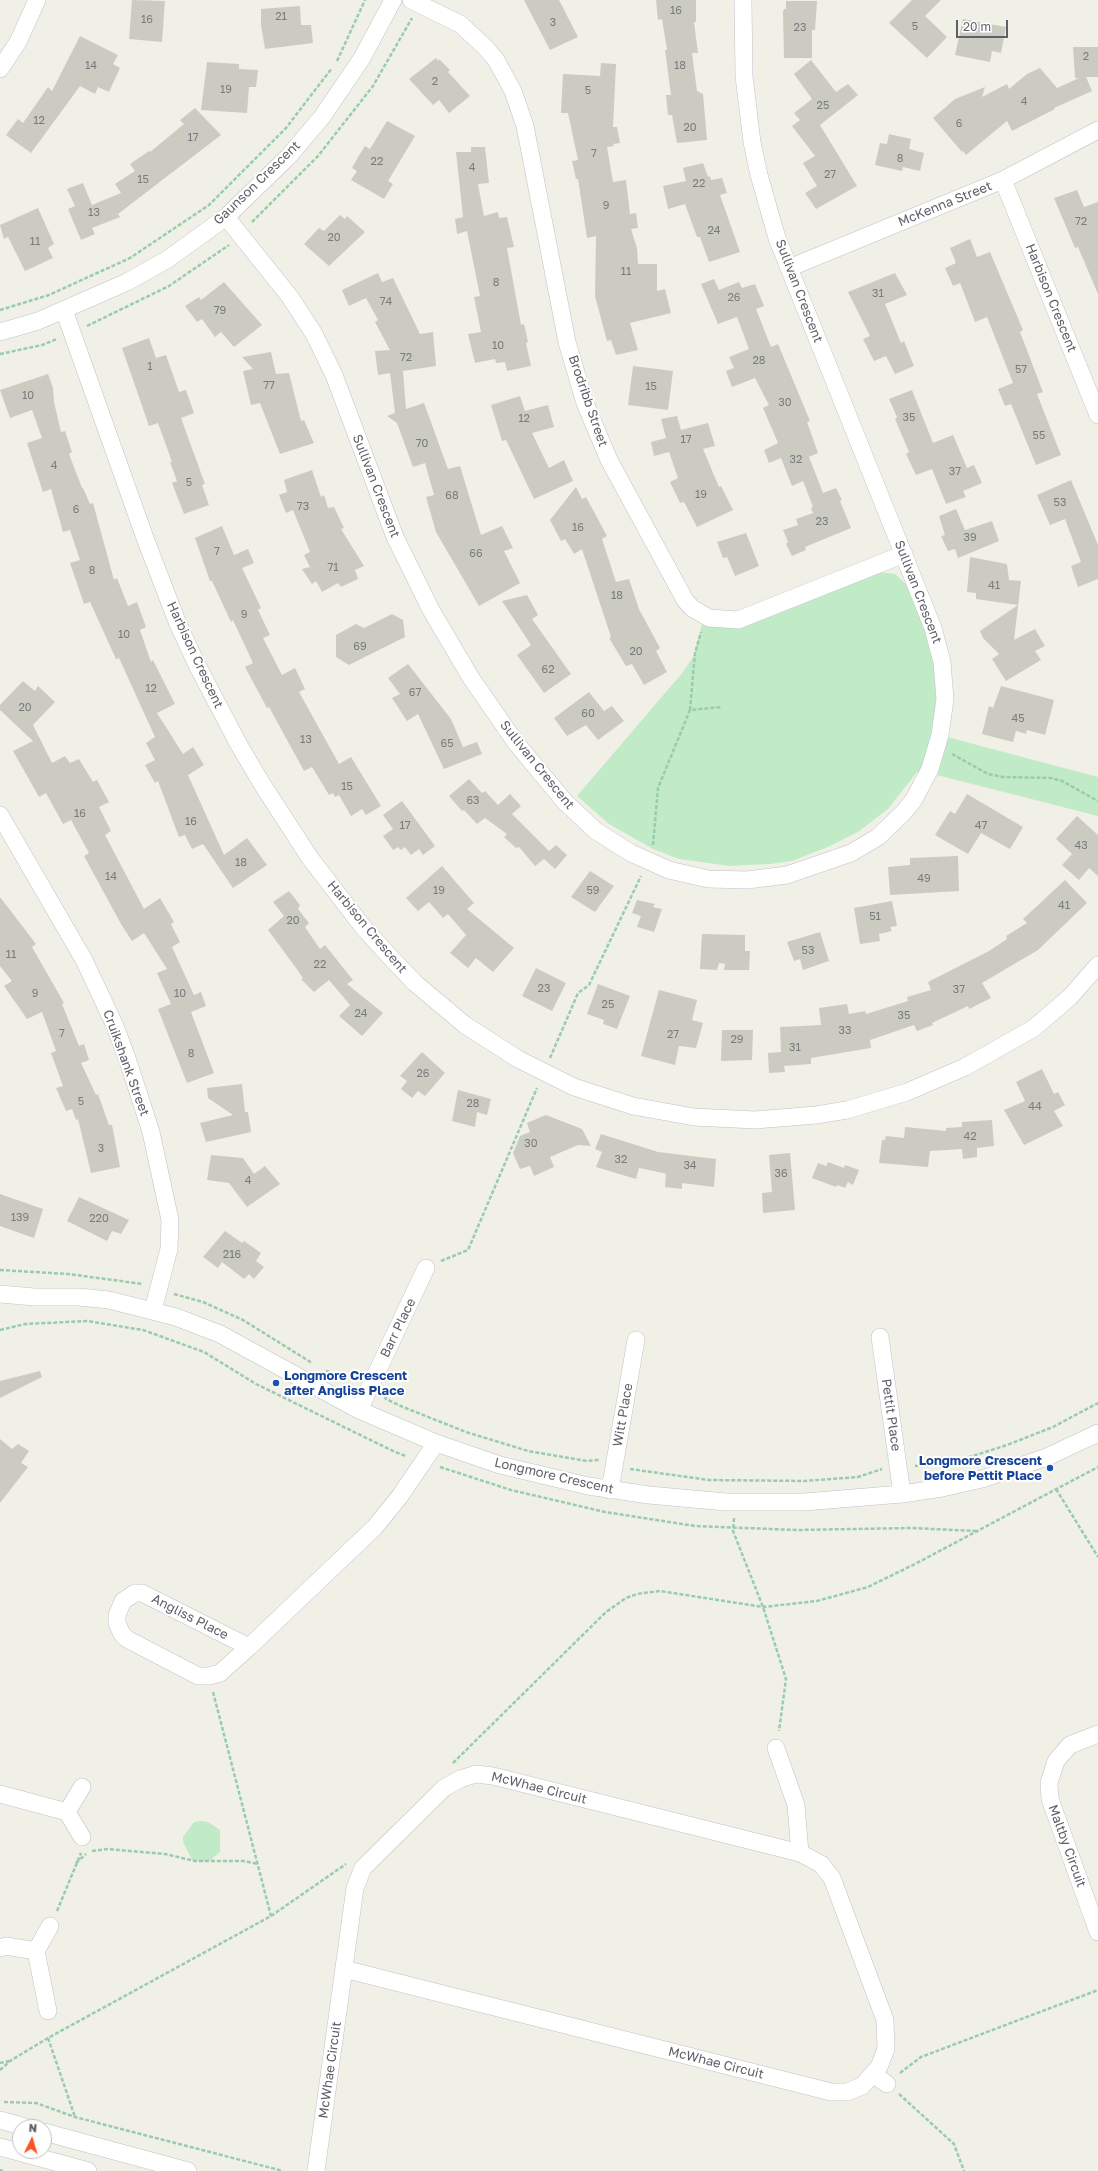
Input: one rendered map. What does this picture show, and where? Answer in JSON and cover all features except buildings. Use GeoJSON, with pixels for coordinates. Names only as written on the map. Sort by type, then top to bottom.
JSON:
{"type":"FeatureCollection","features":[{"type":"Feature","properties":{"kind":"street"},"geometry":{"type":"LineString","coordinates":[[0,69],[18,42],[37,0]]}},
{"type":"Feature","properties":{"kind":"street","name":"Gaunson Crescent"},"geometry":{"type":"LineString","coordinates":[[0,332],[64,310],[128,282],[168,259],[226,217],[288,158],[322,117],[362,58],[393,0]]}},
{"type":"Feature","properties":{"kind":"street","name":"Brodribb Street"},"geometry":{"type":"LineString","coordinates":[[411,0],[460,24],[485,47],[496,60],[513,91],[525,126],[567,342],[586,403],[609,460],[685,600],[692,608],[709,618],[738,620],[904,554]]}},
{"type":"Feature","properties":{"kind":"street","name":"Sullivan Crescent"},"geometry":{"type":"LineString","coordinates":[[226,217],[290,297],[314,334],[334,375],[395,537],[431,610],[471,678],[516,743],[565,802],[596,831],[631,854],[648,860],[668,870],[708,879],[748,880],[787,875],[851,853],[878,837],[902,814],[913,801],[930,770],[940,735],[945,699],[942,662],[933,628],[789,268],[763,189],[752,142],[744,76],[743,0]]}},
{"type":"Feature","properties":{"kind":"street","name":"McKenna Street"},"geometry":{"type":"LineString","coordinates":[[789,268],[1003,180],[1098,130]]}},
{"type":"Feature","properties":{"kind":"street","name":"Harbison Crescent"},"geometry":{"type":"LineString","coordinates":[[1003,180],[1098,415]]}},
{"type":"Feature","properties":{"kind":"street","name":"Harbison Crescent"},"geometry":{"type":"LineString","coordinates":[[64,310],[145,538],[178,624],[232,732],[262,784],[310,858],[363,927],[392,959],[415,983],[465,1025],[518,1059],[574,1087],[633,1106],[694,1117],[755,1120],[816,1115],[846,1110],[907,1092],[965,1067],[1034,1028],[1070,997],[1098,965]]}},
{"type":"Feature","properties":{"kind":"street","name":"Cruikshank Street"},"geometry":{"type":"LineString","coordinates":[[0,814],[84,960],[115,1026],[151,1132],[170,1220],[169,1249],[153,1310]]}},
{"type":"Feature","properties":{"kind":"street","name":"Barr Place"},"geometry":{"type":"LineString","coordinates":[[359,1410],[426,1268]]}},
{"type":"Feature","properties":{"kind":"street","name":"Longmore Crescent"},"geometry":{"type":"LineString","coordinates":[[0,1294],[34,1298],[79,1297],[109,1300],[153,1310],[220,1334],[359,1410],[436,1443],[500,1465],[610,1490],[649,1495],[736,1502],[804,1502],[902,1494],[942,1488],[982,1479],[1047,1457],[1098,1433]]}},
{"type":"Feature","properties":{"kind":"street","name":"Longmore Crescent"},"geometry":{"type":"LineString","coordinates":[[0,1306],[34,1298]]}},
{"type":"Feature","properties":{"kind":"street","name":"Pettit Place"},"geometry":{"type":"LineString","coordinates":[[880,1337],[902,1494]]}},
{"type":"Feature","properties":{"kind":"street","name":"Witt Place"},"geometry":{"type":"LineString","coordinates":[[610,1490],[636,1340]]}},
{"type":"Feature","properties":{"kind":"street","name":"Angliss Place"},"geometry":{"type":"LineString","coordinates":[[249,1647],[142,1594],[135,1593],[123,1601],[117,1615],[117,1624],[127,1640],[198,1676],[209,1676],[220,1673],[249,1647],[375,1527],[400,1496],[436,1443]]}},
{"type":"Feature","properties":{"kind":"street","name":"Maltby Circuit"},"geometry":{"type":"LineString","coordinates":[[1098,1734],[1070,1745],[1056,1761],[1049,1783],[1050,1799],[1098,1932]]}},
{"type":"Feature","properties":{"kind":"street"},"geometry":{"type":"LineString","coordinates":[[776,1748],[796,1805],[800,1853]]}},
{"type":"Feature","properties":{"kind":"street","name":"McWhae Circuit"},"geometry":{"type":"LineString","coordinates":[[316,2171],[355,1888],[363,1868],[444,1788],[460,1779],[476,1774],[493,1776],[800,1853],[821,1864],[832,1878],[885,2020],[886,2049],[880,2067],[880,2079],[847,2092],[831,2092],[344,1969]]}},
{"type":"Feature","properties":{"kind":"street"},"geometry":{"type":"LineString","coordinates":[[67,1812],[82,1787]]}},
{"type":"Feature","properties":{"kind":"street"},"geometry":{"type":"LineString","coordinates":[[0,1794],[67,1812],[82,1836]]}},
{"type":"Feature","properties":{"kind":"street"},"geometry":{"type":"LineString","coordinates":[[48,2011],[36,1951],[50,1926]]}},
{"type":"Feature","properties":{"kind":"street"},"geometry":{"type":"LineString","coordinates":[[0,1948],[6,1946],[36,1951]]}},
{"type":"Feature","properties":{"kind":"street"},"geometry":{"type":"LineString","coordinates":[[0,2120],[12,2123]]}},
{"type":"Feature","properties":{"kind":"street"},"geometry":{"type":"LineString","coordinates":[[52,2135],[146,2166],[188,2171]]}},
{"type":"Feature","properties":{"kind":"street"},"geometry":{"type":"LineString","coordinates":[[0,2147],[88,2171]]}},
{"type":"Feature","properties":{"kind":"path"},"geometry":{"type":"LineString","coordinates":[[0,310],[49,295],[130,258],[209,205],[286,128],[337,62],[365,0]]}},
{"type":"Feature","properties":{"kind":"path"},"geometry":{"type":"LineString","coordinates":[[92,324],[170,286],[224,249]]}},
{"type":"Feature","properties":{"kind":"path"},"geometry":{"type":"LineString","coordinates":[[0,354],[42,345],[57,339]]}},
{"type":"Feature","properties":{"kind":"path"},"geometry":{"type":"LineString","coordinates":[[426,1268],[468,1250],[578,993],[589,985],[653,849],[658,788],[690,710],[695,653],[702,628]]}},
{"type":"Feature","properties":{"kind":"path"},"geometry":{"type":"LineString","coordinates":[[690,710],[722,707]]}},
{"type":"Feature","properties":{"kind":"path"},"geometry":{"type":"LineString","coordinates":[[946,752],[967,761],[988,774],[1051,778],[1062,781],[1098,801]]}},
{"type":"Feature","properties":{"kind":"path"},"geometry":{"type":"LineString","coordinates":[[0,1270],[76,1275],[143,1284]]}},
{"type":"Feature","properties":{"kind":"path"},"geometry":{"type":"LineString","coordinates":[[175,1294],[203,1302],[243,1320],[325,1371],[359,1379]]}},
{"type":"Feature","properties":{"kind":"path"},"geometry":{"type":"LineString","coordinates":[[384,1391],[386,1399],[466,1432],[528,1451],[587,1461],[601,1460]]}},
{"type":"Feature","properties":{"kind":"path"},"geometry":{"type":"LineString","coordinates":[[911,1466],[954,1462],[1007,1445],[1053,1427],[1098,1404]]}},
{"type":"Feature","properties":{"kind":"path"},"geometry":{"type":"LineString","coordinates":[[628,1463],[631,1470],[709,1480],[804,1481],[858,1477],[888,1468]]}},
{"type":"Feature","properties":{"kind":"path"},"geometry":{"type":"LineString","coordinates":[[450,1765],[606,1612],[626,1598],[637,1594],[660,1591],[763,1607],[817,1601],[868,1587],[915,1564],[1098,1467]]}},
{"type":"Feature","properties":{"kind":"path"},"geometry":{"type":"LineString","coordinates":[[1056,1489],[1098,1557]]}},
{"type":"Feature","properties":{"kind":"path"},"geometry":{"type":"LineString","coordinates":[[736,1502],[733,1531],[763,1607],[786,1679],[776,1748]]}},
{"type":"Feature","properties":{"kind":"path"},"geometry":{"type":"LineString","coordinates":[[209,1676],[271,1916]]}},
{"type":"Feature","properties":{"kind":"path"},"geometry":{"type":"LineString","coordinates":[[50,1926],[76,1863],[88,1839],[82,1836]]}},
{"type":"Feature","properties":{"kind":"path"},"geometry":{"type":"LineString","coordinates":[[76,1863],[90,1852],[107,1849],[165,1854],[195,1861],[244,1861],[258,1864]]}},
{"type":"Feature","properties":{"kind":"path"},"geometry":{"type":"LineString","coordinates":[[0,2070],[10,2061],[48,2038],[271,1916],[347,1863]]}},
{"type":"Feature","properties":{"kind":"path"},"geometry":{"type":"LineString","coordinates":[[964,2171],[954,2144],[880,2079],[921,2057],[1098,1990]]}},
{"type":"Feature","properties":{"kind":"path"},"geometry":{"type":"LineString","coordinates":[[48,2038],[75,2117]]}},
{"type":"Feature","properties":{"kind":"path"},"geometry":{"type":"LineString","coordinates":[[0,2063],[10,2061]]}},
{"type":"Feature","properties":{"kind":"path"},"geometry":{"type":"LineString","coordinates":[[0,2102],[36,2103],[75,2117],[282,2171]]}},
{"type":"Feature","properties":{"kind":"green space"},"geometry":{"type":"Polygon","coordinates":[[[879,572],[895,574],[909,587],[933,650],[937,689],[937,708],[931,737],[951,738],[1098,777],[1098,816],[937,775],[917,772],[888,809],[858,832],[830,846],[792,861],[770,864],[730,866],[679,859],[653,849],[609,824],[577,796],[683,672],[693,657],[703,621],[879,572]]]}},
{"type":"Feature","properties":{"kind":"green space"},"geometry":{"type":"Polygon","coordinates":[[[194,1822],[208,1822],[220,1830],[220,1852],[208,1862],[192,1860],[183,1842],[183,1837],[194,1822]]]}},
{"type":"Feature","properties":{"kind":"place","name":"Longmore Crescent after Angliss Place"},"geometry":{"type":"Point","coordinates":[276,1383]}},
{"type":"Feature","properties":{"kind":"place","name":"Longmore Crescent before Pettit Place"},"geometry":{"type":"Point","coordinates":[1050,1468]}}]}
